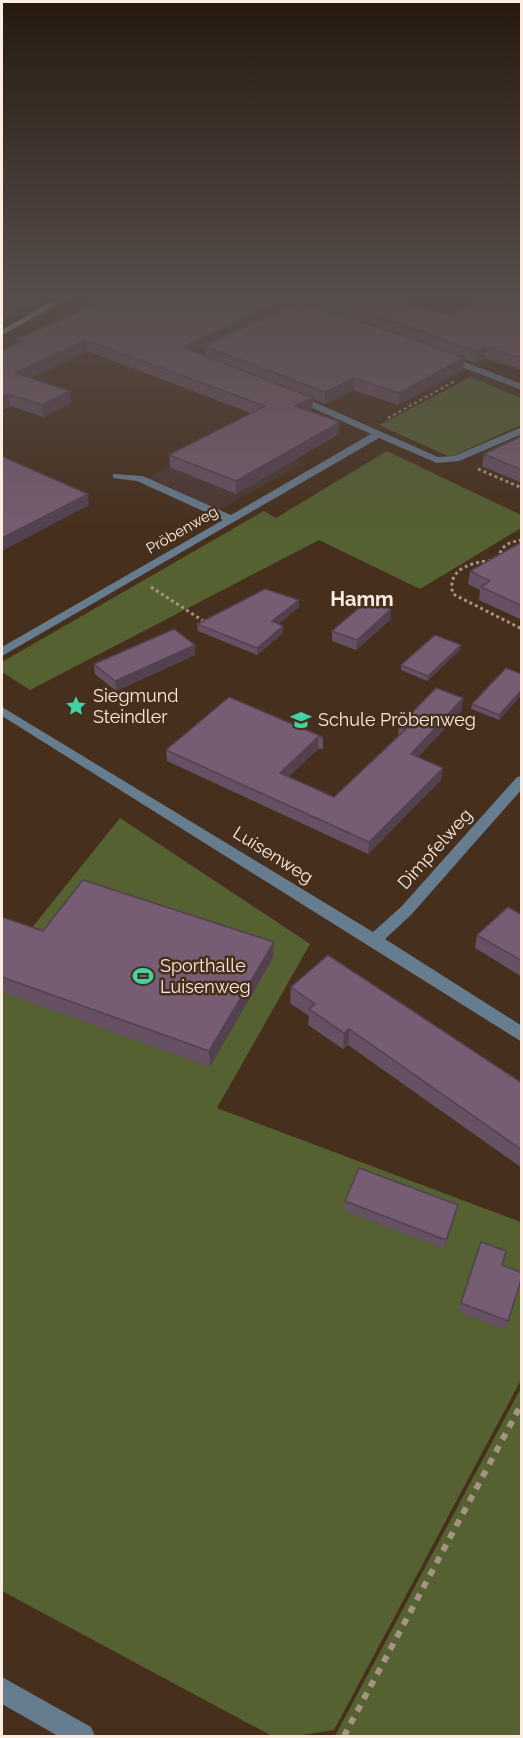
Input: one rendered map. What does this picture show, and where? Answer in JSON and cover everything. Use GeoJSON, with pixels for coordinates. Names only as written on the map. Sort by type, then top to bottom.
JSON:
{"type":"FeatureCollection","features":[{"type":"Feature","properties":{"kind":"street"},"geometry":{"type":"LineString","coordinates":[[492,375],[522,387]]}},
{"type":"Feature","properties":{"kind":"street"},"geometry":{"type":"LineString","coordinates":[[283,393],[437,460],[456,459],[522,430]]}},
{"type":"Feature","properties":{"kind":"street","name":"Pröbenweg"},"geometry":{"type":"LineString","coordinates":[[2,652],[377,435]]}},
{"type":"Feature","properties":{"kind":"street"},"geometry":{"type":"LineString","coordinates":[[117,476],[139,478],[231,519]]}},
{"type":"Feature","properties":{"kind":"street","name":"Luisenweg"},"geometry":{"type":"LineString","coordinates":[[2,711],[374,940],[522,1035]]}},
{"type":"Feature","properties":{"kind":"street","name":"Dimpfelweg"},"geometry":{"type":"LineString","coordinates":[[374,940],[406,911],[522,780]]}},
{"type":"Feature","properties":{"kind":"street"},"geometry":{"type":"LineString","coordinates":[[2,1690],[82,1737]]}},
{"type":"Feature","properties":{"kind":"path"},"geometry":{"type":"LineString","coordinates":[[366,429],[466,375]]}},
{"type":"Feature","properties":{"kind":"path"},"geometry":{"type":"LineString","coordinates":[[429,388],[438,391]]}},
{"type":"Feature","properties":{"kind":"path"},"geometry":{"type":"LineString","coordinates":[[409,399],[417,402]]}},
{"type":"Feature","properties":{"kind":"path"},"geometry":{"type":"LineString","coordinates":[[456,459],[522,488]]}},
{"type":"Feature","properties":{"kind":"path"},"geometry":{"type":"LineString","coordinates":[[522,540],[506,543],[501,547],[498,553],[499,560],[468,565],[457,571],[450,580],[449,587],[453,594],[522,629]]}},
{"type":"Feature","properties":{"kind":"path"},"geometry":{"type":"LineString","coordinates":[[150,587],[210,625]]}},
{"type":"Feature","properties":{"kind":"path"},"geometry":{"type":"LineString","coordinates":[[344,1737],[522,1403]]}},
{"type":"Feature","properties":{"kind":"shaded area"},"geometry":{"type":"Polygon","coordinates":[[[229,436],[302,464],[219,510],[149,477],[229,436]]]}},
{"type":"Feature","properties":{"kind":"green space"},"geometry":{"type":"Polygon","coordinates":[[[471,377],[521,398],[521,425],[450,457],[379,425],[471,377]]]}},
{"type":"Feature","properties":{"kind":"green space"},"geometry":{"type":"Polygon","coordinates":[[[387,451],[521,515],[521,528],[420,589],[319,540],[30,690],[2,672],[2,662],[264,511],[276,518],[387,451]]]}},
{"type":"Feature","properties":{"kind":"green space"},"geometry":{"type":"Polygon","coordinates":[[[120,818],[310,944],[217,1108],[521,1222],[521,1380],[334,1730],[296,1736],[272,1736],[2,1591],[2,965],[120,818]]]}},
{"type":"Feature","properties":{"kind":"green space"},"geometry":{"type":"Polygon","coordinates":[[[521,1388],[522,1730],[519,1736],[335,1736],[521,1388]]]}},
{"type":"Feature","properties":{"kind":"building"},"geometry":{"type":"Polygon","coordinates":[[[2,375],[21,375],[70,391],[42,405],[8,394],[2,397],[2,375]]]}},
{"type":"Feature","properties":{"kind":"building"},"geometry":{"type":"Polygon","coordinates":[[[181,375],[254,375],[313,398],[295,406],[340,422],[236,481],[169,455],[265,406],[181,375]]]}},
{"type":"Feature","properties":{"kind":"building"},"geometry":{"type":"Polygon","coordinates":[[[281,375],[432,375],[399,393],[354,378],[325,392],[281,375]]]}},
{"type":"Feature","properties":{"kind":"building"},"geometry":{"type":"Polygon","coordinates":[[[522,436],[522,470],[484,454],[522,436]]]}},
{"type":"Feature","properties":{"kind":"building"},"geometry":{"type":"Polygon","coordinates":[[[2,456],[8,459],[88,494],[2,538],[2,456]]]}},
{"type":"Feature","properties":{"kind":"building"},"geometry":{"type":"Polygon","coordinates":[[[522,542],[522,606],[481,587],[490,581],[470,571],[522,542]]]}},
{"type":"Feature","properties":{"kind":"building"},"geometry":{"type":"Polygon","coordinates":[[[265,589],[299,600],[272,621],[283,626],[257,648],[197,624],[265,589]]]}},
{"type":"Feature","properties":{"kind":"building"},"geometry":{"type":"Polygon","coordinates":[[[367,601],[391,609],[357,640],[332,631],[367,601]]]}},
{"type":"Feature","properties":{"kind":"building"},"geometry":{"type":"Polygon","coordinates":[[[174,629],[195,645],[115,681],[94,664],[174,629]]]}},
{"type":"Feature","properties":{"kind":"building"},"geometry":{"type":"Polygon","coordinates":[[[435,635],[461,645],[428,676],[401,665],[435,635]]]}},
{"type":"Feature","properties":{"kind":"building"},"geometry":{"type":"Polygon","coordinates":[[[506,668],[522,674],[522,690],[499,715],[472,704],[506,668]]]}},
{"type":"Feature","properties":{"kind":"building"},"geometry":{"type":"Polygon","coordinates":[[[436,688],[463,698],[411,754],[443,768],[369,842],[166,750],[229,697],[323,737],[318,737],[280,773],[334,797],[406,729],[399,726],[436,688]]]}},
{"type":"Feature","properties":{"kind":"building","name":"Sporthalle Luisenweg"},"geometry":{"type":"Polygon","coordinates":[[[83,880],[274,942],[209,1051],[2,977],[2,917],[43,931],[83,880]]]}},
{"type":"Feature","properties":{"kind":"building"},"geometry":{"type":"Polygon","coordinates":[[[508,907],[522,915],[522,961],[477,935],[508,907]]]}},
{"type":"Feature","properties":{"kind":"building"},"geometry":{"type":"Polygon","coordinates":[[[328,955],[522,1083],[522,1150],[349,1029],[344,1033],[309,1009],[315,1004],[291,987],[328,955]]]}},
{"type":"Feature","properties":{"kind":"building"},"geometry":{"type":"Polygon","coordinates":[[[359,1168],[458,1205],[446,1240],[345,1201],[359,1168]]]}},
{"type":"Feature","properties":{"kind":"building"},"geometry":{"type":"Polygon","coordinates":[[[481,1242],[506,1251],[502,1265],[522,1273],[508,1321],[461,1303],[481,1242]]]}},
{"type":"Feature","properties":{"kind":"place","name":"Siegmund Steindler"},"geometry":{"type":"Point","coordinates":[76,706]}},
{"type":"Feature","properties":{"kind":"place","name":"Schule Pröbenweg"},"geometry":{"type":"Point","coordinates":[301,720]}},
{"type":"Feature","properties":{"kind":"place","name":"Sporthalle Luisenweg"},"geometry":{"type":"Point","coordinates":[143,976]}},
{"type":"Feature","properties":{"kind":"district","name":"Hamm"},"geometry":{"type":"Point","coordinates":[362,599]}}]}
